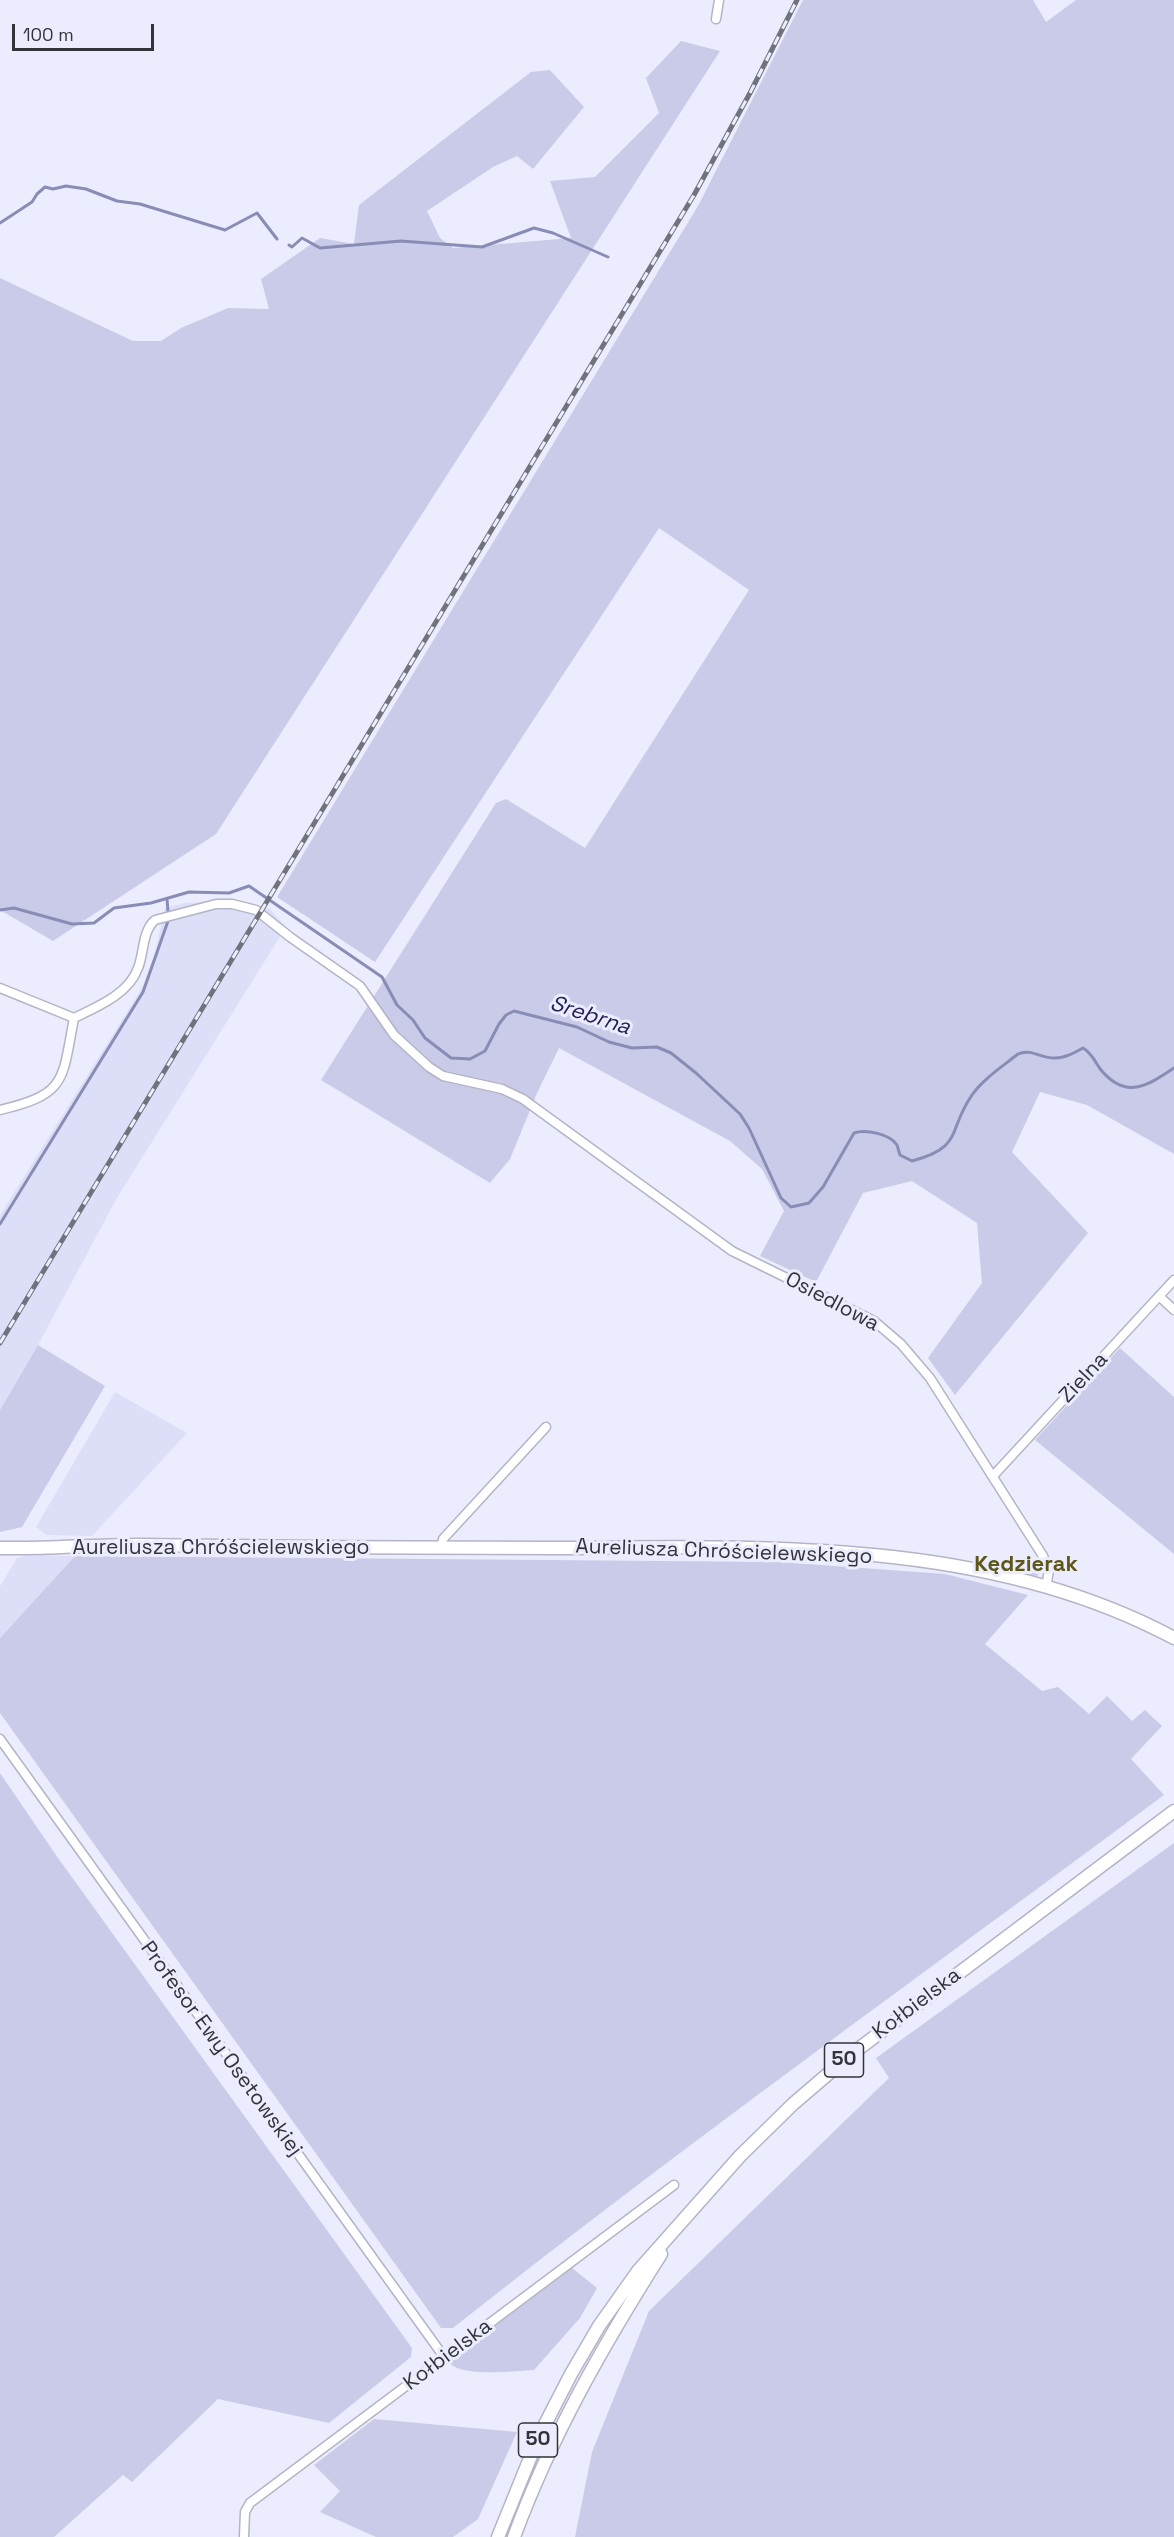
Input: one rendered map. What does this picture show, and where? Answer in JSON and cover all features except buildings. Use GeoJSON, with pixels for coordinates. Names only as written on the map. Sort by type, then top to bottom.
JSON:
{"type":"FeatureCollection","features":[{"type":"Feature","properties":{"kind":"main road","name":"Aureliusza Chróścielewskiego"},"geometry":{"type":"LineString","coordinates":[[0,1548],[134,1545],[441,1549],[682,1547],[795,1550],[918,1560],[980,1570],[1046,1588],[1128,1616],[1174,1638]]}},
{"type":"Feature","properties":{"kind":"main road","name":"Kołbielska"},"geometry":{"type":"LineString","coordinates":[[682,2223],[740,2156],[812,2086],[887,2026],[1174,1811]]}},
{"type":"Feature","properties":{"kind":"main road","name":"50"},"geometry":{"type":"LineString","coordinates":[[498,2537],[539,2436],[599,2326],[638,2271],[682,2223]]}},
{"type":"Feature","properties":{"kind":"main road","name":"50"},"geometry":{"type":"LineString","coordinates":[[514,2537],[547,2455],[575,2399],[625,2310],[682,2223]]}},
{"type":"Feature","properties":{"kind":"street"},"geometry":{"type":"LineString","coordinates":[[716,19],[719,0]]}},
{"type":"Feature","properties":{"kind":"street","name":"Osiedlowa"},"geometry":{"type":"LineString","coordinates":[[74,1018],[123,991],[132,981],[149,928],[155,920],[216,904],[250,907],[360,986],[394,1035],[429,1067],[443,1076],[502,1089],[523,1099],[732,1251],[874,1321],[901,1344],[930,1378],[1047,1563],[1049,1570],[1046,1588]]}},
{"type":"Feature","properties":{"kind":"street"},"geometry":{"type":"LineString","coordinates":[[0,988],[74,1018],[65,1066],[58,1083],[47,1095],[28,1104],[0,1110]]}},
{"type":"Feature","properties":{"kind":"street","name":"Zielna"},"geometry":{"type":"LineString","coordinates":[[993,1476],[1174,1280]]}},
{"type":"Feature","properties":{"kind":"street"},"geometry":{"type":"LineString","coordinates":[[1159,1296],[1174,1310]]}},
{"type":"Feature","properties":{"kind":"street"},"geometry":{"type":"LineString","coordinates":[[441,1549],[443,1539],[546,1427]]}},
{"type":"Feature","properties":{"kind":"street","name":"Profesor Ewy Osetowskiej"},"geometry":{"type":"LineString","coordinates":[[0,1738],[444,2357]]}},
{"type":"Feature","properties":{"kind":"street","name":"Kołbielska"},"geometry":{"type":"LineString","coordinates":[[244,2537],[245,2512],[250,2503],[674,2185]]}},
{"type":"Feature","properties":{"kind":"shaded area"},"geometry":{"type":"Polygon","coordinates":[[[803,0],[1033,0],[1046,22],[1076,0],[1174,0],[1174,1154],[1087,1105],[1040,1092],[1012,1152],[1088,1233],[955,1395],[928,1358],[982,1283],[977,1223],[912,1181],[863,1193],[816,1282],[760,1256],[784,1211],[762,1169],[730,1141],[559,1048],[537,1093],[510,1159],[490,1183],[321,1080],[496,803],[506,799],[585,848],[749,590],[659,528],[375,962],[277,897],[698,206],[803,0]]]}},
{"type":"Feature","properties":{"kind":"shaded area"},"geometry":{"type":"Polygon","coordinates":[[[681,41],[720,51],[216,834],[53,941],[0,910],[0,278],[133,341],[161,341],[181,328],[228,308],[269,309],[261,279],[320,238],[354,244],[359,205],[531,72],[550,70],[584,107],[533,169],[517,156],[493,167],[427,211],[440,238],[453,248],[571,238],[550,181],[595,177],[659,113],[646,78],[681,41]]]}},
{"type":"Feature","properties":{"kind":"shaded area"},"geometry":{"type":"Polygon","coordinates":[[[227,900],[270,909],[286,927],[117,1198],[38,1345],[0,1410],[0,1215],[142,988],[154,957],[165,908],[185,903],[227,900]]]}},
{"type":"Feature","properties":{"kind":"shaded area"},"geometry":{"type":"Polygon","coordinates":[[[38,1345],[105,1386],[22,1527],[0,1532],[0,1410],[38,1345]]]}},
{"type":"Feature","properties":{"kind":"shaded area"},"geometry":{"type":"Polygon","coordinates":[[[1120,1348],[1174,1397],[1174,1554],[1035,1440],[1120,1348]]]}},
{"type":"Feature","properties":{"kind":"shaded area"},"geometry":{"type":"Polygon","coordinates":[[[115,1392],[187,1433],[92,1536],[47,1535],[36,1527],[115,1392]]]}},
{"type":"Feature","properties":{"kind":"shaded area"},"geometry":{"type":"Polygon","coordinates":[[[28,1555],[75,1556],[0,1638],[0,1586],[17,1558],[28,1555]]]}},
{"type":"Feature","properties":{"kind":"shaded area"},"geometry":{"type":"Polygon","coordinates":[[[75,1556],[779,1562],[945,1574],[1028,1595],[985,1644],[1042,1691],[1058,1687],[1089,1714],[1107,1696],[1132,1721],[1145,1710],[1162,1726],[1131,1759],[1164,1795],[717,2125],[453,2328],[441,2328],[0,1713],[0,1638],[75,1556]]]}},
{"type":"Feature","properties":{"kind":"shaded area"},"geometry":{"type":"Polygon","coordinates":[[[1034,1559],[1039,1560],[1041,1569],[1037,1576],[1014,1574],[1016,1568],[1034,1559]]]}},
{"type":"Feature","properties":{"kind":"shaded area"},"geometry":{"type":"Polygon","coordinates":[[[0,1773],[58,1858],[412,2348],[411,2357],[329,2423],[218,2399],[132,2482],[123,2475],[54,2537],[0,2537],[0,1773]]]}},
{"type":"Feature","properties":{"kind":"shaded area"},"geometry":{"type":"Polygon","coordinates":[[[1174,1843],[1174,2537],[575,2537],[592,2452],[649,2311],[889,2078],[876,2058],[1174,1843]]]}},
{"type":"Feature","properties":{"kind":"shaded area"},"geometry":{"type":"Polygon","coordinates":[[[572,2268],[597,2288],[580,2318],[534,2370],[474,2372],[463,2370],[448,2361],[572,2268]]]}},
{"type":"Feature","properties":{"kind":"shaded area"},"geometry":{"type":"Polygon","coordinates":[[[374,2419],[517,2432],[478,2519],[453,2537],[376,2537],[320,2512],[340,2491],[314,2465],[374,2419]]]}},
{"type":"Feature","properties":{"kind":"waterway"},"geometry":{"type":"LineString","coordinates":[[0,223],[32,202],[45,187],[53,189],[66,186],[86,189],[117,201],[140,204],[225,230],[257,213],[277,239]]}},
{"type":"Feature","properties":{"kind":"waterway"},"geometry":{"type":"LineString","coordinates":[[289,245],[292,247],[302,238],[320,248],[401,241],[482,247],[534,228],[553,233],[608,257]]}},
{"type":"Feature","properties":{"kind":"waterway","name":"Srebrna"},"geometry":{"type":"LineString","coordinates":[[0,910],[14,908],[72,924],[94,923],[114,908],[151,903],[189,892],[229,893],[249,886],[382,977],[397,1005],[413,1020],[425,1038],[451,1058],[470,1059],[485,1051],[499,1024],[506,1015],[514,1011],[577,1027],[609,1042],[632,1048],[657,1047],[671,1053],[740,1114],[749,1128],[781,1198],[791,1207],[809,1203],[823,1187],[854,1133],[871,1132],[883,1135],[894,1141],[900,1155],[912,1161],[940,1150],[952,1136],[964,1108],[977,1089],[994,1073],[1023,1052],[1059,1058],[1083,1048],[1110,1079],[1119,1085],[1128,1087],[1146,1084],[1174,1068]]}},
{"type":"Feature","properties":{"kind":"waterway"},"geometry":{"type":"LineString","coordinates":[[167,899],[168,912]]}},
{"type":"Feature","properties":{"kind":"waterway"},"geometry":{"type":"LineString","coordinates":[[0,1224],[143,992],[168,921]]}},
{"type":"Feature","properties":{"kind":"railway"},"geometry":{"type":"LineString","coordinates":[[0,1343],[694,195],[750,93],[797,0]]}},
{"type":"Feature","properties":{"kind":"district","name":"Kędzierak"},"geometry":{"type":"Point","coordinates":[1026,1565]}}]}
